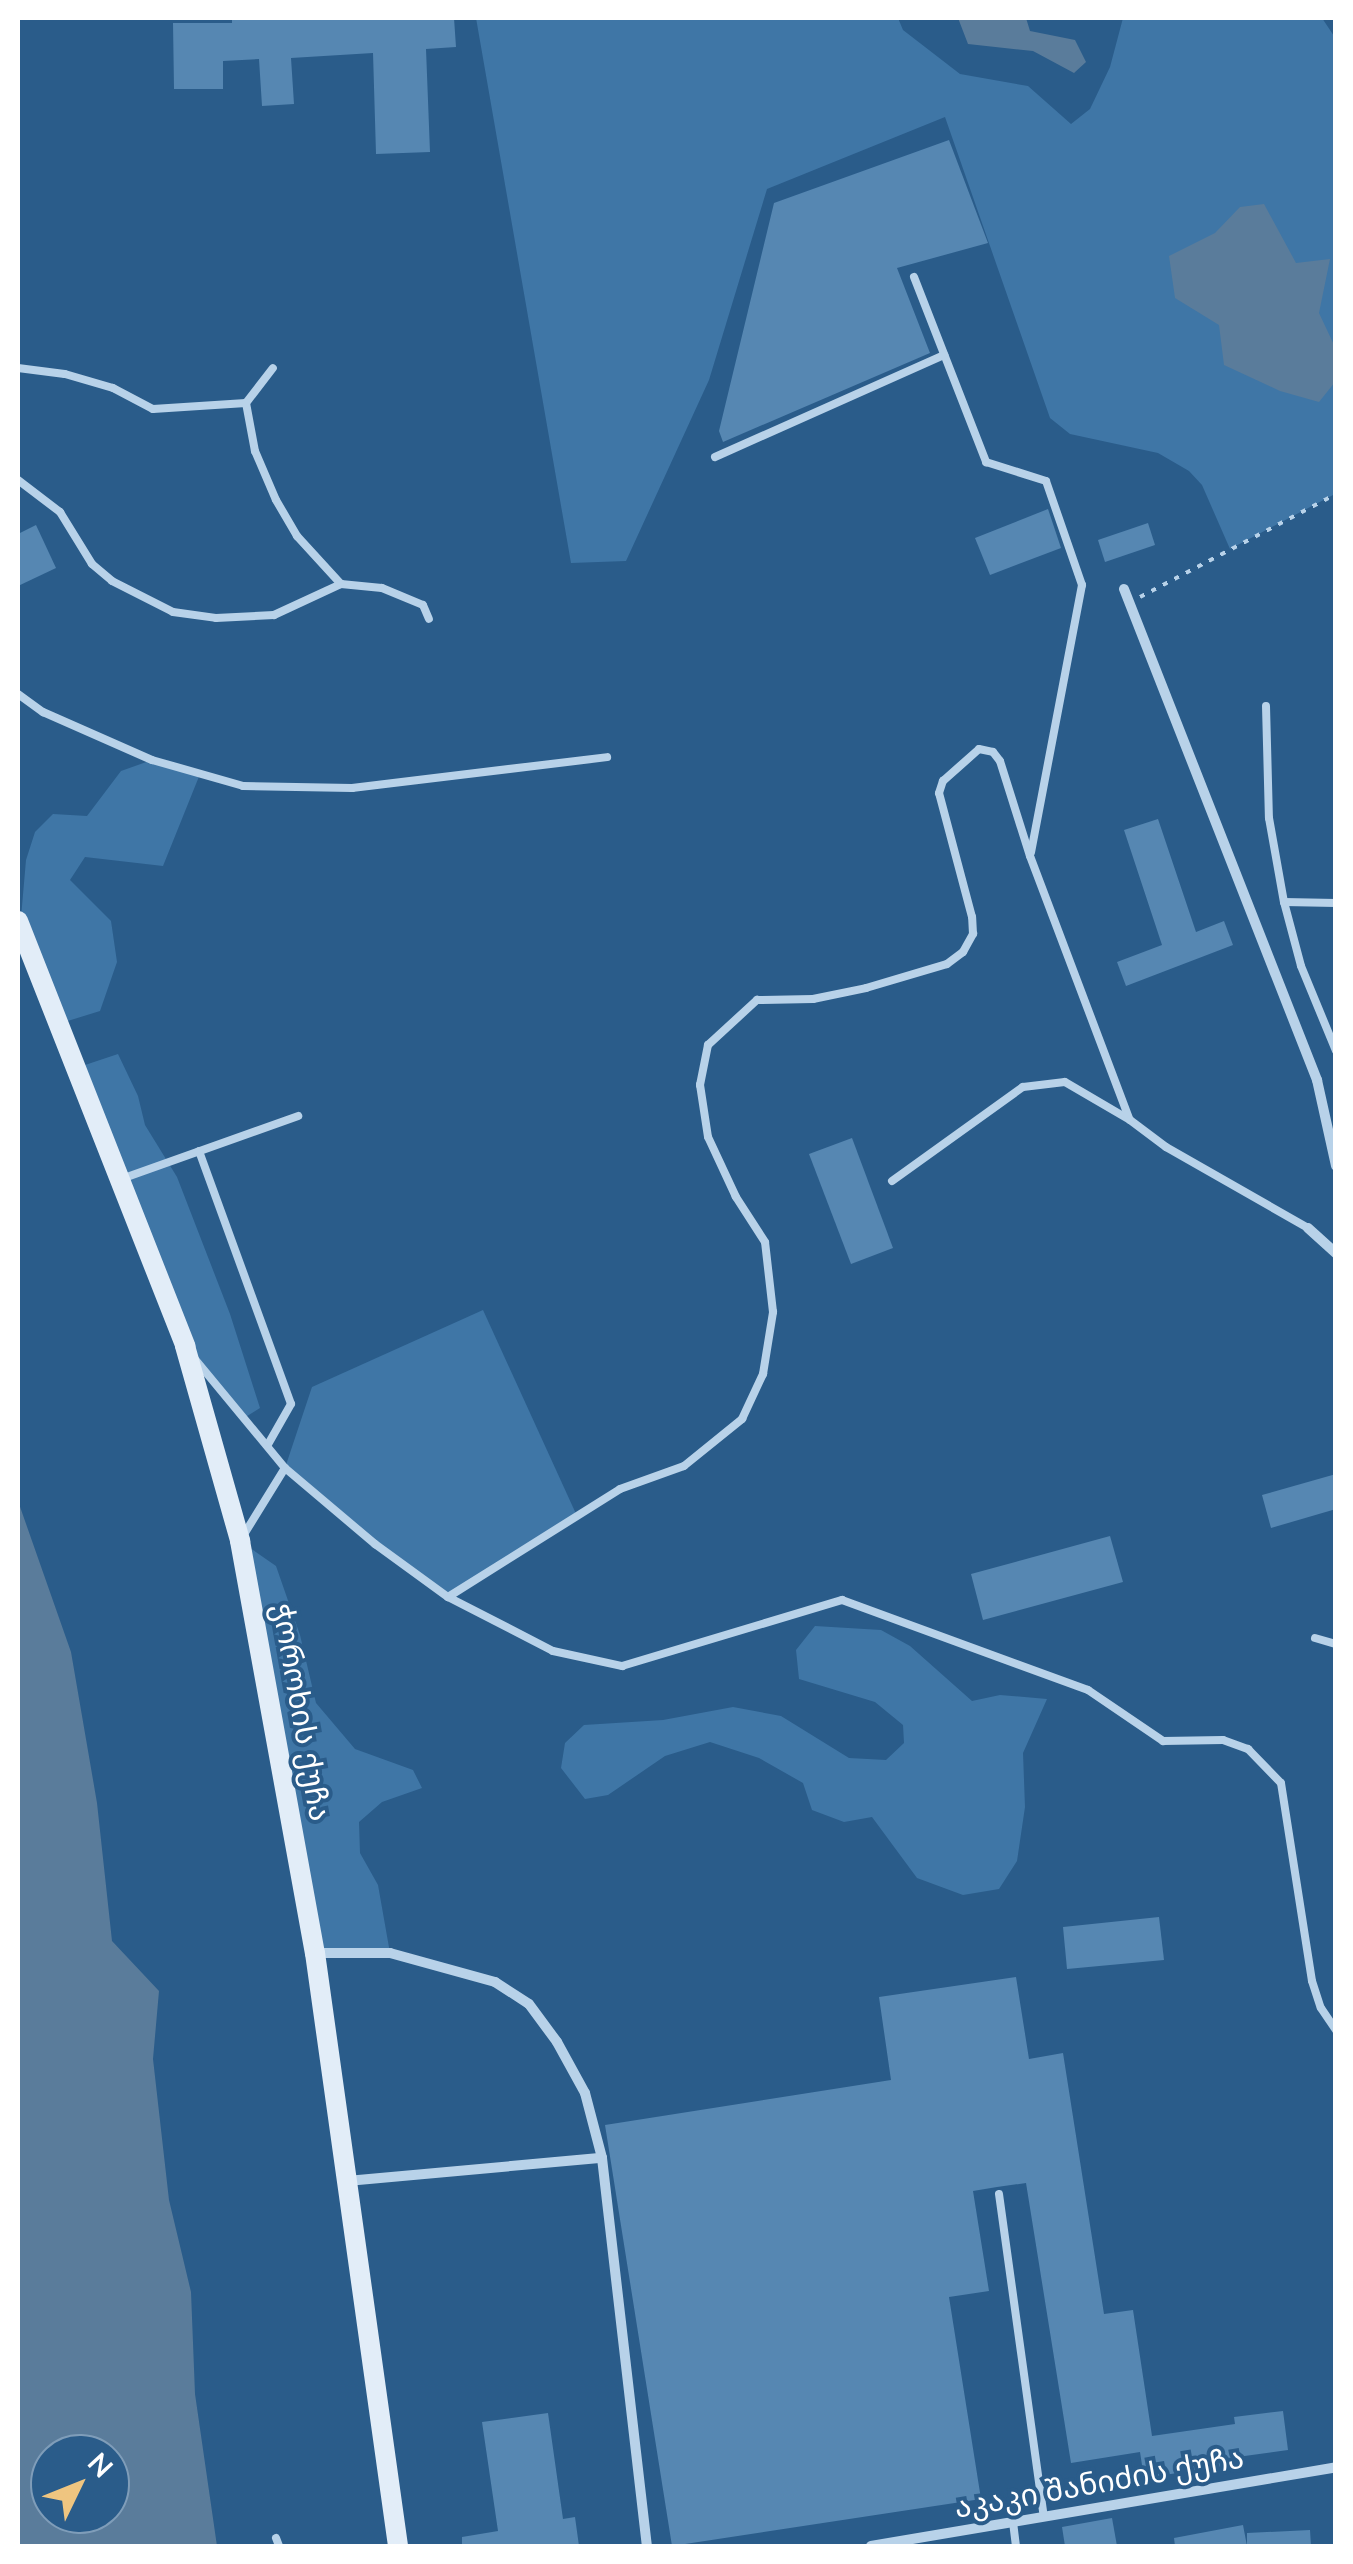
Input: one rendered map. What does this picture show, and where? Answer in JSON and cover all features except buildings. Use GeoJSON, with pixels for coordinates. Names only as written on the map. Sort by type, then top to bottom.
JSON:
{"type":"FeatureCollection","features":[{"type":"Feature","properties":{"kind":"street"},"geometry":{"type":"LineString","coordinates":[[1124,589],[1318,1080],[1336,1166]]}},
{"type":"Feature","properties":{"kind":"street","name":"ჭოროხის ქუჩა"},"geometry":{"type":"LineString","coordinates":[[18,921],[185,1346],[240,1541],[315,1954],[398,2546]]}},
{"type":"Feature","properties":{"kind":"street"},"geometry":{"type":"LineString","coordinates":[[1308,1228],[1336,1252]]}},
{"type":"Feature","properties":{"kind":"street"},"geometry":{"type":"LineString","coordinates":[[315,1954],[390,1954],[422,1959],[495,1982],[529,2004],[557,2042],[584,2093],[602,2158],[647,2546]]}},
{"type":"Feature","properties":{"kind":"street"},"geometry":{"type":"LineString","coordinates":[[346,2181],[602,2158]]}},
{"type":"Feature","properties":{"kind":"street","name":"აკაკი შანიძის ქუჩა"},"geometry":{"type":"LineString","coordinates":[[872,2546],[1336,2467]]}},
{"type":"Feature","properties":{"kind":"lane"},"geometry":{"type":"LineString","coordinates":[[914,278],[986,462],[1046,481],[1082,585],[1030,856]]}},
{"type":"Feature","properties":{"kind":"lane"},"geometry":{"type":"LineString","coordinates":[[716,457],[944,355]]}},
{"type":"Feature","properties":{"kind":"lane"},"geometry":{"type":"LineString","coordinates":[[18,368],[65,374],[113,388],[153,409],[246,403]]}},
{"type":"Feature","properties":{"kind":"lane"},"geometry":{"type":"LineString","coordinates":[[273,368],[246,403],[255,452],[296,536],[341,584]]}},
{"type":"Feature","properties":{"kind":"lane"},"geometry":{"type":"LineString","coordinates":[[18,480],[60,512],[102,573],[172,612],[216,618],[274,615],[341,584],[382,588],[423,605],[429,618]]}},
{"type":"Feature","properties":{"kind":"lane"},"geometry":{"type":"LineString","coordinates":[[18,694],[44,712],[152,760],[243,786],[352,788],[607,756]]}},
{"type":"Feature","properties":{"kind":"lane"},"geometry":{"type":"LineString","coordinates":[[1266,706],[1269,818],[1284,902],[1300,966],[1336,1051]]}},
{"type":"Feature","properties":{"kind":"lane"},"geometry":{"type":"LineString","coordinates":[[448,1597],[620,1489],[684,1466],[742,1419],[762,1374],[773,1312],[765,1242],[736,1196],[708,1137],[700,1085],[708,1045],[757,1000],[813,999],[866,988],[947,964],[963,952],[973,934],[972,917],[939,793],[943,782],[979,749],[993,752],[1000,761],[1030,856],[1130,1120]]}},
{"type":"Feature","properties":{"kind":"lane"},"geometry":{"type":"LineString","coordinates":[[1284,902],[1336,903]]}},
{"type":"Feature","properties":{"kind":"lane"},"geometry":{"type":"LineString","coordinates":[[892,1181],[1022,1087],[1065,1082],[1130,1120],[1166,1147],[1308,1228]]}},
{"type":"Feature","properties":{"kind":"lane"},"geometry":{"type":"LineString","coordinates":[[120,1180],[298,1116]]}},
{"type":"Feature","properties":{"kind":"lane"},"geometry":{"type":"LineString","coordinates":[[200,1152],[292,1404],[267,1446]]}},
{"type":"Feature","properties":{"kind":"lane"},"geometry":{"type":"LineString","coordinates":[[185,1346],[285,1468],[375,1544],[448,1597],[553,1651],[622,1666],[842,1600],[1088,1690],[1163,1741],[1223,1740],[1248,1749],[1281,1783],[1312,1980],[1321,2008],[1336,2030]]}},
{"type":"Feature","properties":{"kind":"lane"},"geometry":{"type":"LineString","coordinates":[[240,1541],[285,1468]]}},
{"type":"Feature","properties":{"kind":"lane"},"geometry":{"type":"LineString","coordinates":[[1315,1638],[1336,1644]]}},
{"type":"Feature","properties":{"kind":"lane"},"geometry":{"type":"LineString","coordinates":[[999,2194],[1044,2517]]}},
{"type":"Feature","properties":{"kind":"lane"},"geometry":{"type":"LineString","coordinates":[[1013,2522],[1016,2546]]}},
{"type":"Feature","properties":{"kind":"path"},"geometry":{"type":"LineString","coordinates":[[1129,603],[1336,494]]}},
{"type":"Feature","properties":{"kind":"shaded area"},"geometry":{"type":"Polygon","coordinates":[[[476,18],[898,18],[903,30],[960,74],[1028,86],[1071,124],[1090,109],[1110,67],[1123,18],[1322,18],[1336,39],[1335,494],[1230,549],[1202,485],[1189,471],[1158,453],[1070,434],[1050,418],[945,117],[767,189],[709,380],[626,561],[571,563],[476,18]]]}},
{"type":"Feature","properties":{"kind":"shaded area"},"geometry":{"type":"Polygon","coordinates":[[[958,18],[1026,18],[1030,31],[1075,40],[1086,62],[1074,73],[1033,51],[968,44],[958,18]]]}},
{"type":"Feature","properties":{"kind":"shaded area"},"geometry":{"type":"Polygon","coordinates":[[[1264,204],[1296,263],[1330,259],[1319,313],[1335,347],[1335,382],[1319,402],[1280,391],[1224,365],[1219,325],[1175,298],[1169,256],[1215,233],[1240,207],[1264,204]]]}},
{"type":"Feature","properties":{"kind":"shaded area"},"geometry":{"type":"Polygon","coordinates":[[[152,760],[200,774],[163,866],[85,857],[70,880],[111,921],[117,962],[100,1011],[58,1024],[20,929],[26,860],[35,832],[53,814],[87,816],[121,771],[152,760]]]}},
{"type":"Feature","properties":{"kind":"shaded area"},"geometry":{"type":"Polygon","coordinates":[[[118,1054],[138,1096],[145,1125],[177,1177],[230,1314],[260,1408],[244,1418],[185,1346],[76,1068],[118,1054]]]}},
{"type":"Feature","properties":{"kind":"shaded area"},"geometry":{"type":"Polygon","coordinates":[[[483,1310],[577,1516],[448,1597],[375,1544],[285,1468],[312,1387],[483,1310]]]}},
{"type":"Feature","properties":{"kind":"shaded area"},"geometry":{"type":"Polygon","coordinates":[[[18,1501],[71,1652],[97,1803],[112,1941],[159,1991],[153,2059],[169,2200],[191,2292],[195,2394],[217,2546],[18,2546],[18,1501]]]}},
{"type":"Feature","properties":{"kind":"shaded area"},"geometry":{"type":"Polygon","coordinates":[[[240,1541],[276,1566],[300,1635],[316,1703],[355,1749],[413,1770],[422,1788],[382,1802],[359,1822],[360,1853],[378,1885],[390,1953],[315,1953],[240,1541]]]}},
{"type":"Feature","properties":{"kind":"shaded area"},"geometry":{"type":"Polygon","coordinates":[[[815,1626],[881,1630],[910,1646],[972,1701],[1000,1695],[1047,1699],[1023,1753],[1025,1807],[1017,1861],[999,1889],[963,1895],[917,1878],[872,1817],[844,1822],[812,1810],[803,1783],[759,1758],[710,1742],[665,1756],[608,1795],[585,1799],[561,1768],[565,1743],[584,1725],[663,1720],[733,1707],[781,1716],[849,1758],[886,1760],[904,1743],[903,1725],[875,1702],[799,1679],[796,1650],[815,1626]]]}}]}
